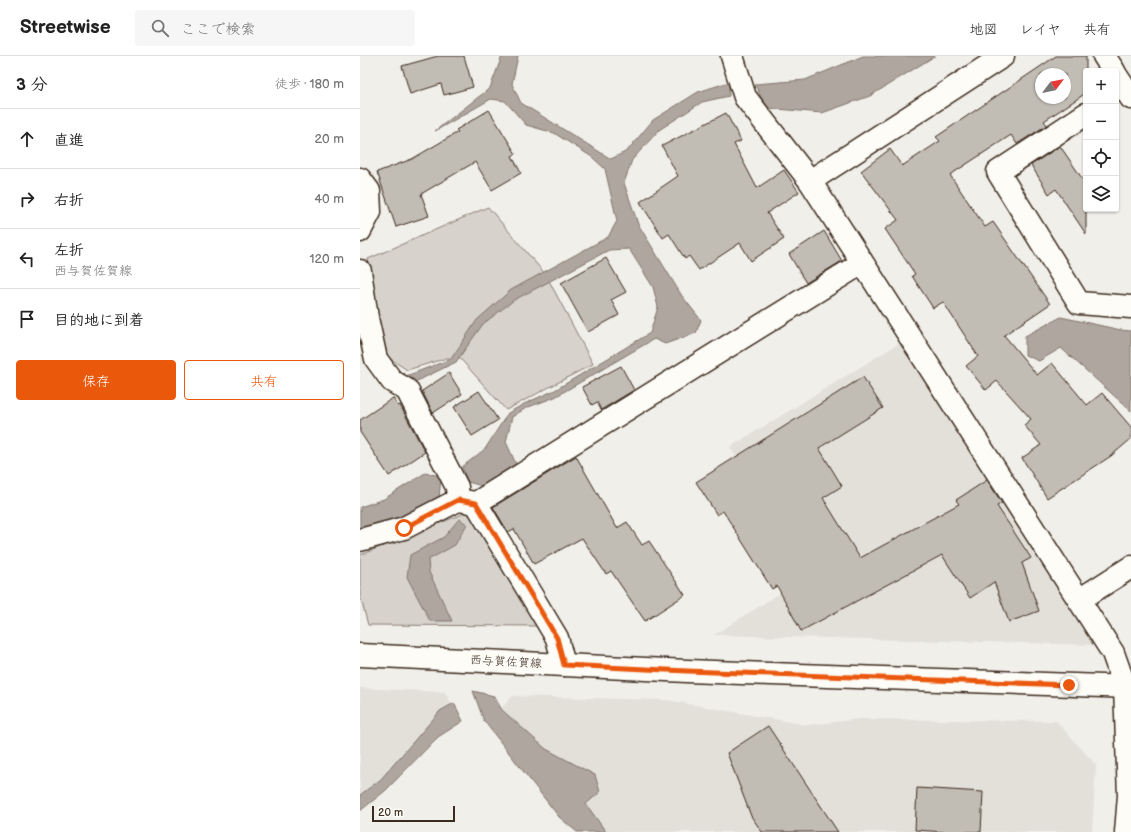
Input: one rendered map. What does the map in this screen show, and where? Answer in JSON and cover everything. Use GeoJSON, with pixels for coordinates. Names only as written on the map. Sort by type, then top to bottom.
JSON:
{"type":"FeatureCollection","features":[{"type":"Feature","properties":{"kind":"street"},"geometry":{"type":"LineString","coordinates":[[732,56],[745,97],[810,182],[1113,653],[1128,687],[1129,796],[1126,832]]}},
{"type":"Feature","properties":{"kind":"street"},"geometry":{"type":"LineString","coordinates":[[810,182],[1003,56]]}},
{"type":"Feature","properties":{"kind":"street"},"geometry":{"type":"LineString","coordinates":[[1104,56],[1122,85]]}},
{"type":"Feature","properties":{"kind":"street"},"geometry":{"type":"LineString","coordinates":[[1083,116],[998,172],[1079,303],[1131,306]]}},
{"type":"Feature","properties":{"kind":"street"},"geometry":{"type":"LineString","coordinates":[[360,179],[369,191],[370,212],[360,231]]}},
{"type":"Feature","properties":{"kind":"street"},"geometry":{"type":"LineString","coordinates":[[360,540],[404,528],[467,502],[862,263]]}},
{"type":"Feature","properties":{"kind":"street"},"geometry":{"type":"LineString","coordinates":[[360,271],[364,319],[376,359],[392,381],[407,390],[457,487],[557,638],[564,665]]}},
{"type":"Feature","properties":{"kind":"street"},"geometry":{"type":"LineString","coordinates":[[1079,600],[1131,567]]}},
{"type":"Feature","properties":{"kind":"street","name":"西与賀佐賀線"},"geometry":{"type":"LineString","coordinates":[[360,655],[687,671],[1128,687]]}},
{"type":"Feature","properties":{"kind":"shaded area"},"geometry":{"type":"Polygon","coordinates":[[[502,56],[518,56],[512,84],[521,103],[611,159],[627,151],[653,120],[698,92],[729,82],[729,96],[702,102],[659,130],[632,160],[624,183],[638,224],[682,296],[701,320],[696,333],[665,344],[654,339],[555,397],[526,408],[512,417],[506,442],[516,464],[482,486],[468,482],[462,467],[485,449],[508,413],[555,390],[650,333],[658,307],[653,287],[629,249],[609,250],[514,300],[483,324],[456,362],[409,385],[390,363],[406,376],[451,359],[477,320],[511,290],[608,237],[617,221],[605,169],[592,157],[554,133],[526,125],[505,101],[491,99],[435,131],[490,88],[502,56]]]}},
{"type":"Feature","properties":{"kind":"shaded area"},"geometry":{"type":"Polygon","coordinates":[[[863,56],[935,56],[870,96],[822,113],[766,108],[755,84],[805,80],[863,56]]]}},
{"type":"Feature","properties":{"kind":"shaded area"},"geometry":{"type":"Polygon","coordinates":[[[488,207],[546,275],[593,364],[506,410],[457,355],[407,370],[385,355],[368,259],[488,207]]]}},
{"type":"Feature","properties":{"kind":"shaded area"},"geometry":{"type":"Polygon","coordinates":[[[1061,317],[1131,331],[1131,411],[1061,348],[1039,361],[1025,355],[1025,336],[1061,317]]]}},
{"type":"Feature","properties":{"kind":"shaded area"},"geometry":{"type":"Polygon","coordinates":[[[901,342],[1096,645],[714,635],[810,574],[730,447],[901,342]]]}},
{"type":"Feature","properties":{"kind":"shaded area"},"geometry":{"type":"Polygon","coordinates":[[[425,473],[441,476],[439,499],[406,518],[360,531],[360,507],[384,499],[425,473]]]}},
{"type":"Feature","properties":{"kind":"shaded area"},"geometry":{"type":"Polygon","coordinates":[[[470,511],[542,626],[368,625],[360,595],[360,555],[470,511]]]}},
{"type":"Feature","properties":{"kind":"shaded area"},"geometry":{"type":"Polygon","coordinates":[[[459,519],[467,524],[455,545],[428,560],[429,572],[452,621],[430,621],[407,577],[410,555],[444,537],[459,519]]]}},
{"type":"Feature","properties":{"kind":"shaded area"},"geometry":{"type":"Polygon","coordinates":[[[360,688],[445,692],[454,709],[360,801],[360,688]]]}},
{"type":"Feature","properties":{"kind":"shaded area"},"geometry":{"type":"Polygon","coordinates":[[[473,691],[494,696],[502,710],[546,749],[595,775],[600,792],[586,804],[606,832],[577,832],[559,817],[484,721],[473,691]]]}},
{"type":"Feature","properties":{"kind":"shaded area"},"geometry":{"type":"Polygon","coordinates":[[[513,696],[667,700],[807,725],[860,719],[1056,721],[1096,765],[1092,832],[596,832],[495,715],[513,696]]]}},
{"type":"Feature","properties":{"kind":"shaded area"},"geometry":{"type":"Polygon","coordinates":[[[454,703],[463,721],[438,737],[385,791],[360,811],[360,795],[381,779],[440,711],[454,703]]]}},
{"type":"Feature","properties":{"kind":"building"},"geometry":{"type":"Polygon","coordinates":[[[438,56],[464,56],[473,87],[444,95],[441,84],[410,94],[402,66],[438,56]]]}},
{"type":"Feature","properties":{"kind":"building"},"geometry":{"type":"Polygon","coordinates":[[[1056,56],[1086,56],[1086,68],[1083,68],[1083,95],[1071,103],[1071,68],[1038,68],[1056,56]]]}},
{"type":"Feature","properties":{"kind":"building"},"geometry":{"type":"Polygon","coordinates":[[[1035,70],[1035,104],[1070,104],[1044,121],[1047,125],[1017,144],[1011,135],[950,175],[985,227],[993,222],[1050,304],[1004,335],[1037,375],[1052,363],[1087,405],[1102,393],[1131,427],[1131,439],[1111,456],[1047,498],[1022,458],[1041,445],[1024,425],[1031,419],[997,381],[986,390],[966,366],[978,356],[943,302],[933,308],[912,276],[915,274],[885,229],[898,220],[861,171],[890,149],[902,166],[940,141],[936,137],[1035,70]]]}},
{"type":"Feature","properties":{"kind":"building"},"geometry":{"type":"Polygon","coordinates":[[[489,110],[516,154],[512,156],[521,173],[492,190],[475,162],[421,194],[429,216],[396,227],[377,172],[412,159],[458,132],[456,130],[489,110]]]}},
{"type":"Feature","properties":{"kind":"building"},"geometry":{"type":"Polygon","coordinates":[[[726,113],[741,141],[734,144],[757,188],[784,170],[799,192],[767,213],[784,239],[751,261],[740,243],[699,270],[689,256],[685,259],[669,234],[663,238],[640,202],[678,176],[662,146],[726,113]]]}},
{"type":"Feature","properties":{"kind":"building"},"geometry":{"type":"Polygon","coordinates":[[[1060,146],[1083,180],[1083,212],[1086,212],[1086,234],[1056,189],[1049,194],[1031,165],[1060,146]]]}},
{"type":"Feature","properties":{"kind":"building"},"geometry":{"type":"Polygon","coordinates":[[[824,231],[842,261],[806,283],[789,254],[824,231]]]}},
{"type":"Feature","properties":{"kind":"building"},"geometry":{"type":"Polygon","coordinates":[[[606,258],[626,292],[611,300],[619,315],[588,332],[561,283],[606,258]]]}},
{"type":"Feature","properties":{"kind":"building"},"geometry":{"type":"Polygon","coordinates":[[[621,366],[634,390],[601,410],[597,402],[592,405],[582,387],[621,366]]]}},
{"type":"Feature","properties":{"kind":"building"},"geometry":{"type":"Polygon","coordinates":[[[449,373],[462,394],[433,413],[422,391],[449,373]]]}},
{"type":"Feature","properties":{"kind":"building"},"geometry":{"type":"Polygon","coordinates":[[[863,377],[883,408],[819,448],[842,486],[823,498],[860,558],[959,504],[956,500],[987,480],[1002,503],[997,506],[1031,558],[1022,563],[1039,611],[1009,622],[994,582],[970,598],[942,555],[801,631],[777,586],[772,589],[723,511],[717,515],[696,482],[863,377]]]}},
{"type":"Feature","properties":{"kind":"building"},"geometry":{"type":"Polygon","coordinates":[[[479,391],[498,420],[472,436],[454,407],[479,391]]]}},
{"type":"Feature","properties":{"kind":"building"},"geometry":{"type":"Polygon","coordinates":[[[393,398],[398,406],[400,405],[425,452],[389,476],[360,432],[360,420],[393,398]]]}},
{"type":"Feature","properties":{"kind":"building"},"geometry":{"type":"Polygon","coordinates":[[[576,456],[617,528],[627,522],[642,545],[649,541],[685,595],[645,621],[611,571],[606,574],[582,538],[534,564],[514,529],[508,532],[493,507],[576,456]]]}},
{"type":"Feature","properties":{"kind":"building"},"geometry":{"type":"Polygon","coordinates":[[[768,726],[838,832],[762,832],[751,816],[727,753],[768,726]]]}},
{"type":"Feature","properties":{"kind":"building"},"geometry":{"type":"Polygon","coordinates":[[[917,788],[983,792],[981,832],[915,830],[917,788]]]}},
{"type":"Feature","properties":{"kind":"route"},"geometry":{"type":"LineString","coordinates":[[404,528],[458,500],[476,503],[557,638],[564,665],[1069,685]]}}]}
